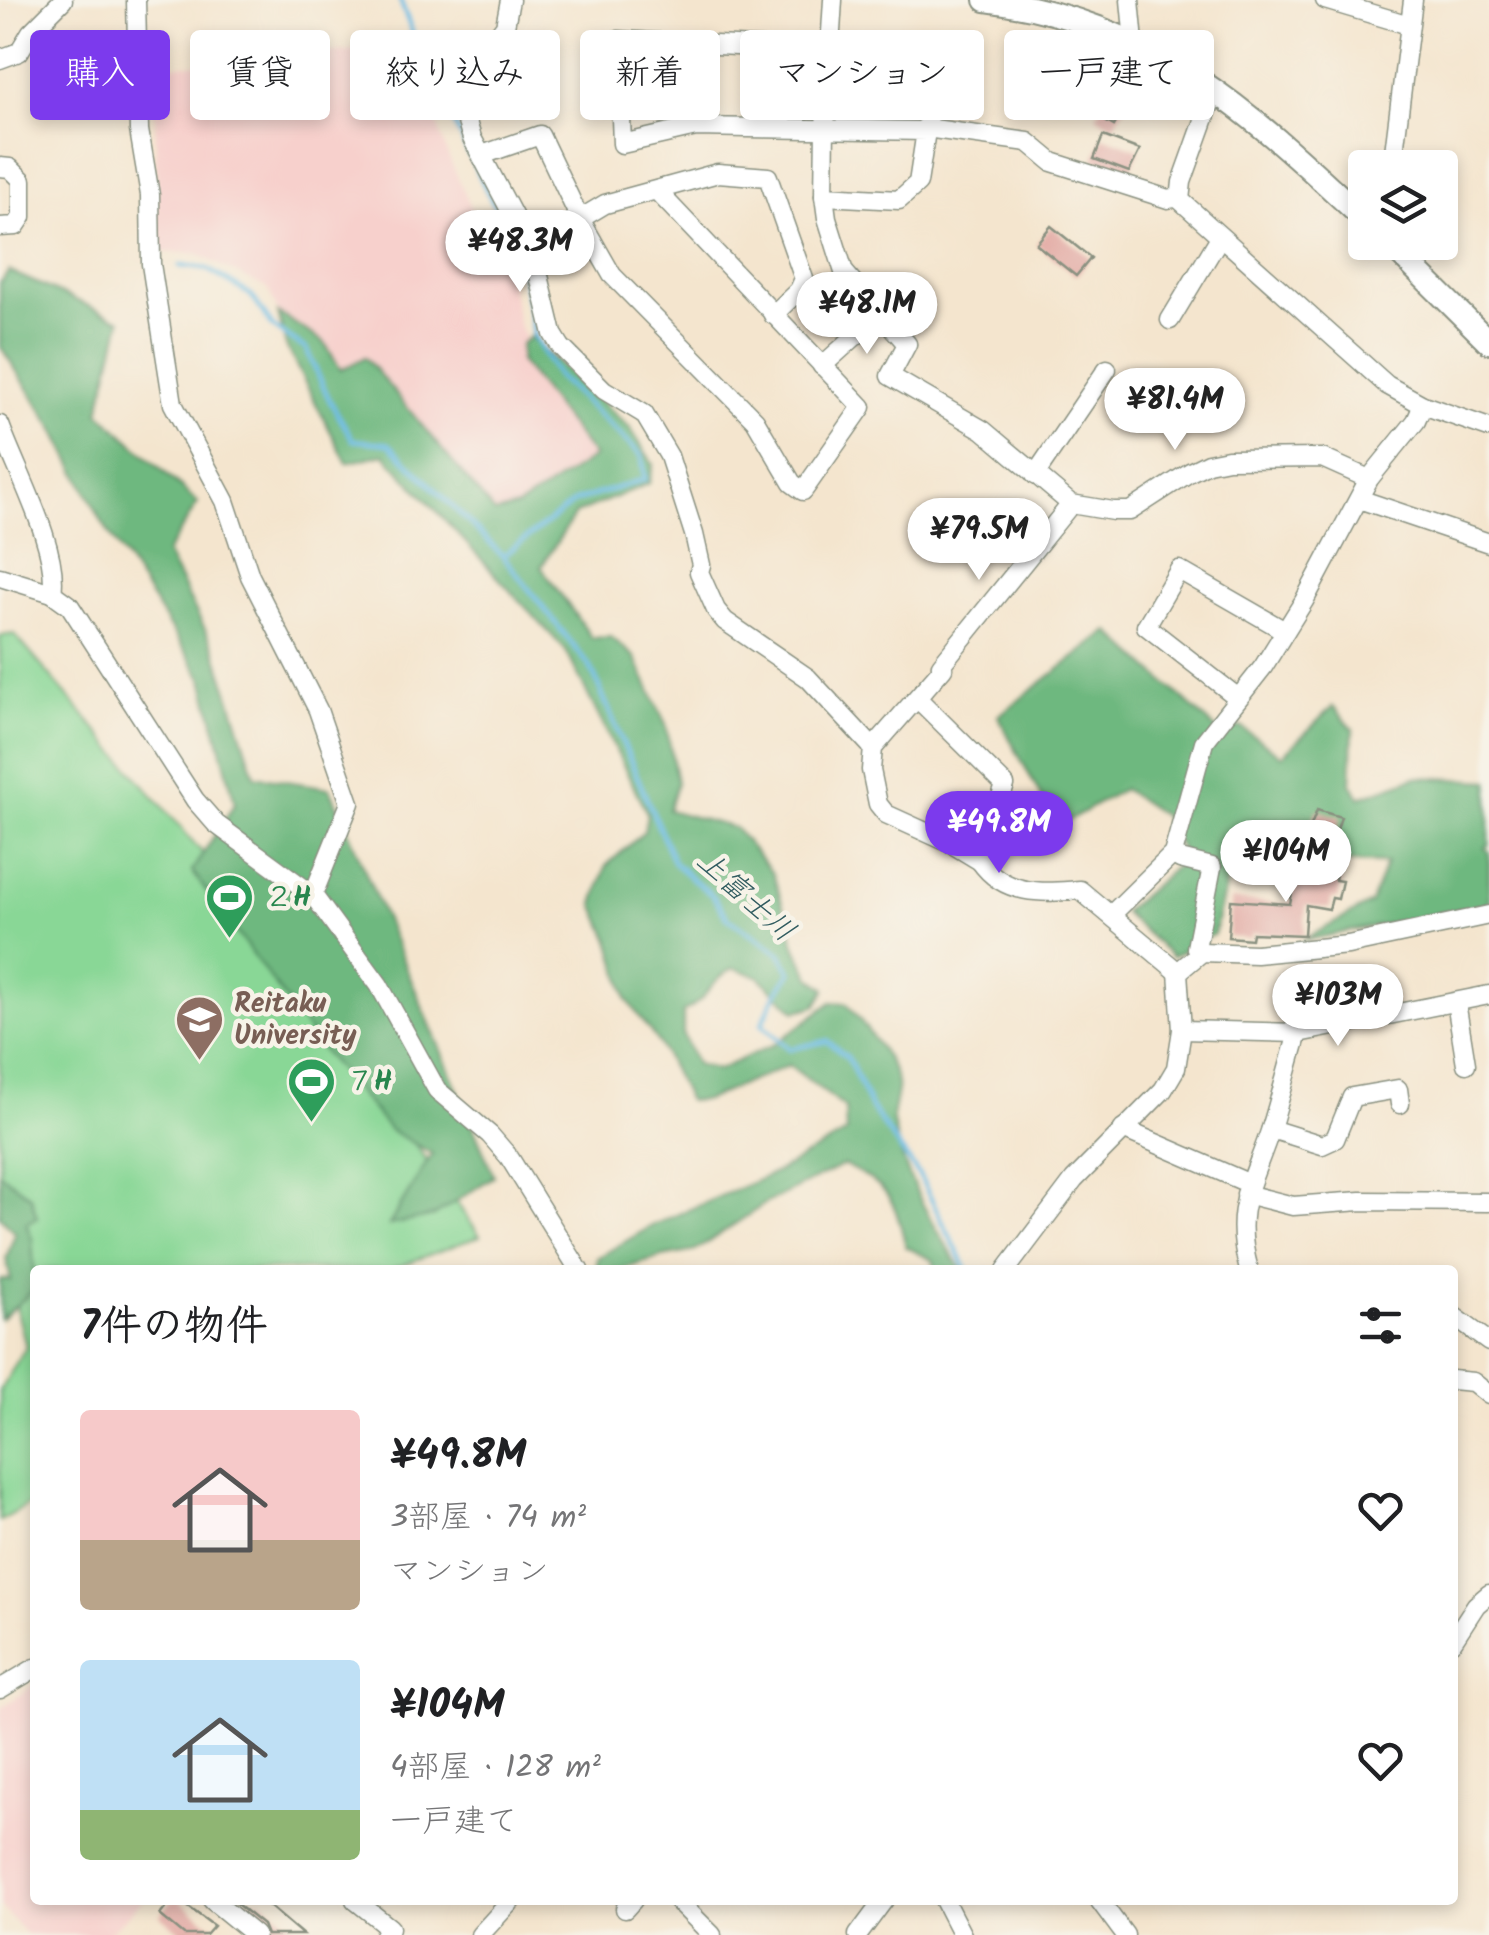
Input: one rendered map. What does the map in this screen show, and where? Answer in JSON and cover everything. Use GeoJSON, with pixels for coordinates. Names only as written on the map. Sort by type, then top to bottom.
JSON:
{"type":"FeatureCollection","features":[{"type":"Feature","properties":{"kind":"main road"},"geometry":{"type":"LineString","coordinates":[[986,0],[1035,9],[1098,30]]}},
{"type":"Feature","properties":{"kind":"main road"},"geometry":{"type":"LineString","coordinates":[[1214,90],[1298,157],[1348,204]]}},
{"type":"Feature","properties":{"kind":"main road"},"geometry":{"type":"LineString","coordinates":[[1406,260],[1489,342]]}},
{"type":"Feature","properties":{"kind":"street"},"geometry":{"type":"LineString","coordinates":[[0,59],[19,52],[31,32],[63,0]]}},
{"type":"Feature","properties":{"kind":"street"},"geometry":{"type":"LineString","coordinates":[[136,0],[142,163],[150,195],[152,264],[173,404],[225,501],[250,576],[330,738],[350,803],[313,896]]}},
{"type":"Feature","properties":{"kind":"street"},"geometry":{"type":"LineString","coordinates":[[510,0],[505,26],[462,79],[467,122],[534,254],[553,334],[604,390],[644,414],[669,456],[694,534],[699,572],[716,610],[808,678],[873,748]]}},
{"type":"Feature","properties":{"kind":"street"},"geometry":{"type":"LineString","coordinates":[[831,30],[833,0]]}},
{"type":"Feature","properties":{"kind":"street"},"geometry":{"type":"LineString","coordinates":[[1130,0],[1133,30]]}},
{"type":"Feature","properties":{"kind":"street"},"geometry":{"type":"LineString","coordinates":[[1325,0],[1409,25]]}},
{"type":"Feature","properties":{"kind":"street"},"geometry":{"type":"LineString","coordinates":[[1394,150],[1413,0]]}},
{"type":"Feature","properties":{"kind":"street"},"geometry":{"type":"LineString","coordinates":[[740,46],[618,40],[622,144],[696,127],[926,130],[1028,142],[1052,162],[1168,199],[1180,198],[1387,384],[1423,405],[1489,428]]}},
{"type":"Feature","properties":{"kind":"street"},"geometry":{"type":"LineString","coordinates":[[825,120],[824,196],[844,272],[907,344],[890,376],[983,430],[1071,504],[1130,511],[1185,474],[1228,459],[1322,458],[1369,479]]}},
{"type":"Feature","properties":{"kind":"street"},"geometry":{"type":"LineString","coordinates":[[824,196],[899,200],[918,183],[927,120]]}},
{"type":"Feature","properties":{"kind":"street"},"geometry":{"type":"LineString","coordinates":[[1180,198],[1204,120]]}},
{"type":"Feature","properties":{"kind":"street"},"geometry":{"type":"LineString","coordinates":[[482,154],[540,134],[580,219],[612,275],[756,420],[792,482],[803,490],[862,407],[658,191]]}},
{"type":"Feature","properties":{"kind":"street"},"geometry":{"type":"LineString","coordinates":[[0,167],[19,174],[22,180],[22,217],[16,226],[0,227]]}},
{"type":"Feature","properties":{"kind":"street"},"geometry":{"type":"LineString","coordinates":[[580,219],[605,204],[718,173],[768,177],[804,280],[773,316]]}},
{"type":"Feature","properties":{"kind":"street"},"geometry":{"type":"LineString","coordinates":[[1170,320],[1220,237]]}},
{"type":"Feature","properties":{"kind":"street"},"geometry":{"type":"LineString","coordinates":[[822,366],[880,314]]}},
{"type":"Feature","properties":{"kind":"street"},"geometry":{"type":"LineString","coordinates":[[1035,475],[1107,369]]}},
{"type":"Feature","properties":{"kind":"street"},"geometry":{"type":"LineString","coordinates":[[1112,914],[1173,854],[1204,742],[1263,667],[1369,479],[1416,421],[1423,405]]}},
{"type":"Feature","properties":{"kind":"street"},"geometry":{"type":"LineString","coordinates":[[0,425],[31,500],[55,577],[52,593]]}},
{"type":"Feature","properties":{"kind":"street"},"geometry":{"type":"LineString","coordinates":[[1359,499],[1489,542]]}},
{"type":"Feature","properties":{"kind":"street"},"geometry":{"type":"LineString","coordinates":[[1010,1265],[1074,1180],[1170,1079],[1176,1068],[1182,1030],[1178,972],[1080,890],[1035,892],[1006,887],[980,861],[886,814],[878,804],[871,770],[873,748],[918,699],[954,648],[988,611],[1071,504]]}},
{"type":"Feature","properties":{"kind":"street"},"geometry":{"type":"LineString","coordinates":[[1236,697],[1146,626],[1179,570],[1286,631]]}},
{"type":"Feature","properties":{"kind":"street"},"geometry":{"type":"LineString","coordinates":[[0,578],[52,593],[70,606],[194,800],[216,824],[313,896],[379,985],[436,1090],[490,1135],[509,1157],[576,1265]]}},
{"type":"Feature","properties":{"kind":"street"},"geometry":{"type":"LineString","coordinates":[[918,699],[1005,785],[980,861]]}},
{"type":"Feature","properties":{"kind":"street"},"geometry":{"type":"LineString","coordinates":[[1173,854],[1180,860],[1212,867],[1198,954]]}},
{"type":"Feature","properties":{"kind":"street"},"geometry":{"type":"LineString","coordinates":[[1178,972],[1202,952],[1256,954],[1348,945],[1489,915]]}},
{"type":"Feature","properties":{"kind":"street"},"geometry":{"type":"LineString","coordinates":[[1182,1030],[1298,1033],[1489,995]]}},
{"type":"Feature","properties":{"kind":"street"},"geometry":{"type":"LineString","coordinates":[[1456,1002],[1466,1064]]}},
{"type":"Feature","properties":{"kind":"street"},"geometry":{"type":"LineString","coordinates":[[1247,1265],[1241,1218],[1298,1033]]}},
{"type":"Feature","properties":{"kind":"street"},"geometry":{"type":"LineString","coordinates":[[1270,1129],[1322,1144],[1334,1138],[1352,1097],[1398,1088],[1400,1104]]}},
{"type":"Feature","properties":{"kind":"street"},"geometry":{"type":"LineString","coordinates":[[1122,1129],[1293,1206],[1489,1202]]}},
{"type":"Feature","properties":{"kind":"street"},"geometry":{"type":"LineString","coordinates":[[1458,1319],[1489,1342]]}},
{"type":"Feature","properties":{"kind":"street"},"geometry":{"type":"LineString","coordinates":[[1458,1381],[1473,1382],[1489,1395]]}},
{"type":"Feature","properties":{"kind":"street"},"geometry":{"type":"LineString","coordinates":[[1458,1632],[1476,1604],[1489,1594]]}},
{"type":"Feature","properties":{"kind":"street"},"geometry":{"type":"LineString","coordinates":[[0,1689],[30,1671]]}},
{"type":"Feature","properties":{"kind":"street"},"geometry":{"type":"LineString","coordinates":[[218,1905],[255,1935]]}},
{"type":"Feature","properties":{"kind":"street"},"geometry":{"type":"LineString","coordinates":[[362,1905],[390,1928],[384,1935]]}},
{"type":"Feature","properties":{"kind":"street"},"geometry":{"type":"LineString","coordinates":[[480,1935],[507,1905]]}},
{"type":"Feature","properties":{"kind":"street"},"geometry":{"type":"LineString","coordinates":[[681,1905],[712,1935]]}},
{"type":"Feature","properties":{"kind":"street"},"geometry":{"type":"LineString","coordinates":[[858,1935],[880,1905]]}},
{"type":"Feature","properties":{"kind":"street"},"geometry":{"type":"LineString","coordinates":[[947,1905],[962,1935]]}},
{"type":"Feature","properties":{"kind":"street"},"geometry":{"type":"LineString","coordinates":[[1103,1905],[1125,1935]]}},
{"type":"Feature","properties":{"kind":"shaded area"},"geometry":{"type":"Polygon","coordinates":[[[350,51],[350,120],[436,120],[480,227],[509,272],[518,323],[533,356],[629,461],[505,536],[357,424],[314,335],[282,321],[268,289],[195,253],[158,252],[155,120],[170,120],[170,66],[190,64],[190,120],[330,120],[330,52],[350,51]]]}},
{"type":"Feature","properties":{"kind":"shaded area"},"geometry":{"type":"Polygon","coordinates":[[[30,1688],[30,1905],[138,1905],[107,1935],[27,1935],[0,1906],[0,1709],[30,1688]]]}},
{"type":"Feature","properties":{"kind":"green space"},"geometry":{"type":"Polygon","coordinates":[[[9,271],[121,320],[99,412],[198,503],[166,553],[214,647],[255,776],[330,788],[494,1176],[434,1216],[389,1225],[432,1154],[390,1130],[326,1055],[192,871],[235,803],[203,679],[102,522],[54,428],[0,346],[0,283],[9,271]]]}},
{"type":"Feature","properties":{"kind":"green space"},"geometry":{"type":"Polygon","coordinates":[[[278,313],[324,342],[341,370],[365,357],[495,513],[517,507],[594,457],[520,361],[521,344],[530,337],[630,428],[653,464],[649,483],[575,514],[541,567],[592,638],[611,637],[635,657],[666,725],[677,783],[668,810],[735,828],[773,874],[796,948],[811,977],[826,989],[816,1006],[796,1011],[758,976],[734,968],[683,1012],[683,1035],[696,1064],[718,1070],[775,1044],[832,1002],[847,1003],[876,1041],[894,1074],[897,1087],[893,1121],[903,1160],[930,1218],[959,1265],[934,1265],[933,1260],[906,1247],[888,1196],[872,1181],[844,1165],[766,1203],[695,1251],[636,1265],[597,1265],[597,1258],[655,1224],[777,1172],[846,1133],[845,1108],[789,1065],[706,1100],[688,1101],[660,1045],[627,999],[611,943],[594,904],[606,866],[644,832],[647,813],[566,651],[384,454],[347,463],[286,346],[278,313]]]}},
{"type":"Feature","properties":{"kind":"green space"},"geometry":{"type":"Polygon","coordinates":[[[1109,631],[1219,732],[1241,727],[1282,756],[1333,706],[1353,729],[1351,784],[1360,797],[1416,777],[1489,781],[1489,845],[1485,848],[1489,852],[1489,904],[1301,941],[1371,903],[1386,863],[1230,867],[1214,934],[1172,957],[1123,912],[1186,858],[1162,815],[1123,789],[1057,827],[998,716],[1109,631]]]}},
{"type":"Feature","properties":{"kind":"green space","name":"Reitaku University"},"geometry":{"type":"Polygon","coordinates":[[[14,634],[238,894],[480,1236],[402,1265],[30,1265],[30,1504],[0,1521],[0,1391],[26,1346],[17,1310],[14,1203],[0,1195],[0,636],[14,634]]]}},
{"type":"Feature","properties":{"kind":"green space"},"geometry":{"type":"Polygon","coordinates":[[[0,1173],[31,1197],[37,1218],[26,1223],[32,1238],[34,1265],[30,1265],[30,1293],[1,1319],[0,1279],[11,1280],[6,1259],[15,1233],[0,1216],[0,1173]]]}},
{"type":"Feature","properties":{"kind":"building"},"geometry":{"type":"Polygon","coordinates":[[[1103,136],[1140,150],[1129,172],[1094,159],[1103,136]]]}},
{"type":"Feature","properties":{"kind":"building"},"geometry":{"type":"Polygon","coordinates":[[[1051,226],[1091,258],[1076,276],[1036,244],[1051,226]]]}},
{"type":"Feature","properties":{"kind":"building"},"geometry":{"type":"Polygon","coordinates":[[[1317,810],[1341,817],[1335,836],[1310,828],[1317,810]]]}},
{"type":"Feature","properties":{"kind":"building"},"geometry":{"type":"Polygon","coordinates":[[[1304,861],[1337,868],[1335,880],[1342,881],[1338,899],[1332,898],[1329,909],[1306,905],[1304,935],[1252,933],[1251,939],[1228,937],[1231,900],[1290,904],[1295,875],[1300,876],[1304,861]]]}},
{"type":"Feature","properties":{"kind":"building"},"geometry":{"type":"Polygon","coordinates":[[[168,1905],[186,1905],[214,1926],[206,1935],[184,1935],[160,1915],[168,1905]]]}},
{"type":"Feature","properties":{"kind":"building"},"geometry":{"type":"Polygon","coordinates":[[[238,1905],[268,1905],[303,1935],[267,1935],[263,1925],[238,1905]]]}},
{"type":"Feature","properties":{"kind":"waterway","name":"上富士川"},"geometry":{"type":"LineString","coordinates":[[400,0],[423,60],[521,260],[534,336],[557,376],[642,456],[645,479],[576,501],[503,556],[591,668],[674,863],[713,896],[728,918],[781,954],[791,972],[762,1024],[790,1049],[827,1041],[848,1058],[871,1108],[919,1175],[964,1265]]}},
{"type":"Feature","properties":{"kind":"waterway","name":"上富士川"},"geometry":{"type":"LineString","coordinates":[[180,266],[207,269],[251,295],[273,327],[306,349],[353,440],[389,444],[503,556]]}},
{"type":"Feature","properties":{"kind":"place","name":"２H"},"geometry":{"type":"Point","coordinates":[230,940]}},
{"type":"Feature","properties":{"kind":"place","name":"Reitaku University"},"geometry":{"type":"Point","coordinates":[199,1062]}},
{"type":"Feature","properties":{"kind":"place","name":"７H"},"geometry":{"type":"Point","coordinates":[311,1124]}}]}
